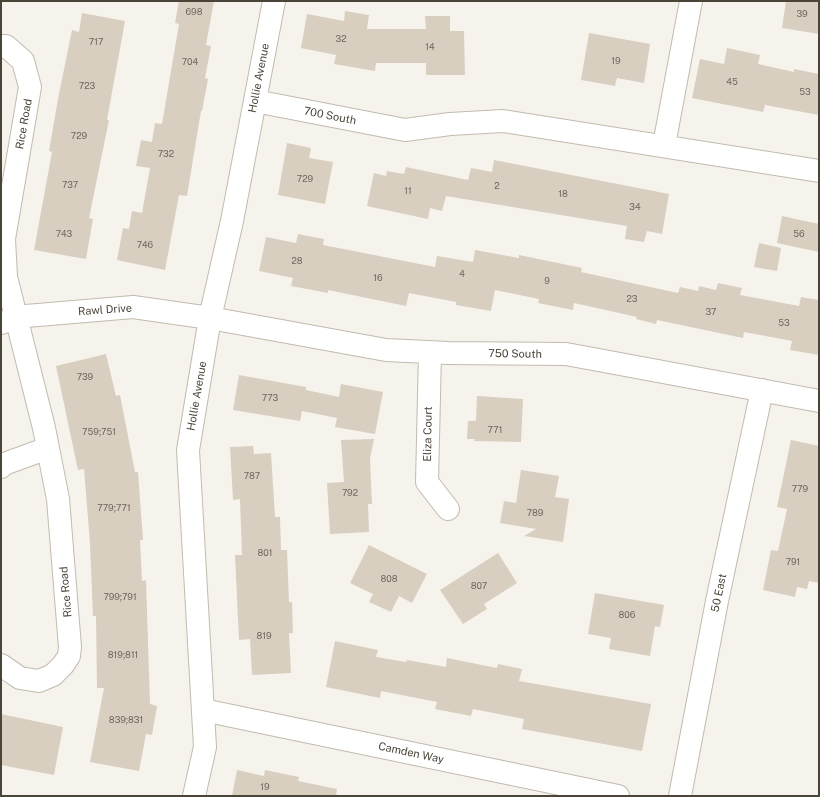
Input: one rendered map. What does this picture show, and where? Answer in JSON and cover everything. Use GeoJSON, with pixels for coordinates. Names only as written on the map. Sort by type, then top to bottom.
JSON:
{"type":"FeatureCollection","features":[{"type":"Feature","properties":{"kind":"street","name":"Hollie Avenue"},"geometry":{"type":"LineString","coordinates":[[194,796],[205,747],[188,450],[210,318],[232,221],[274,1]]}},
{"type":"Feature","properties":{"kind":"street"},"geometry":{"type":"LineString","coordinates":[[664,146],[691,1]]}},
{"type":"Feature","properties":{"kind":"street","name":"Rice Road"},"geometry":{"type":"LineString","coordinates":[[1,46],[6,46],[23,61],[30,87],[5,212],[4,239],[8,321],[48,448],[58,499],[70,647],[69,656],[53,675],[39,681],[20,678],[1,665]]}},
{"type":"Feature","properties":{"kind":"street","name":"700 South"},"geometry":{"type":"LineString","coordinates":[[255,101],[405,130],[450,124],[503,121],[819,171]]}},
{"type":"Feature","properties":{"kind":"street","name":"Rawl Drive"},"geometry":{"type":"LineString","coordinates":[[8,321],[26,316],[133,307],[210,318]]}},
{"type":"Feature","properties":{"kind":"street","name":"750 South"},"geometry":{"type":"LineString","coordinates":[[210,318],[386,350],[566,354],[819,402]]}},
{"type":"Feature","properties":{"kind":"street","name":"Eliza Court"},"geometry":{"type":"LineString","coordinates":[[430,352],[427,482],[448,509]]}},
{"type":"Feature","properties":{"kind":"street","name":"50 East"},"geometry":{"type":"LineString","coordinates":[[680,796],[717,601],[762,390]]}},
{"type":"Feature","properties":{"kind":"street"},"geometry":{"type":"LineString","coordinates":[[1,467],[4,464],[48,448]]}},
{"type":"Feature","properties":{"kind":"street","name":"Camden Way"},"geometry":{"type":"LineString","coordinates":[[203,710],[618,796]]}},
{"type":"Feature","properties":{"kind":"building"},"geometry":{"type":"Polygon","coordinates":[[[179,1],[214,1],[206,45],[211,46],[205,78],[208,79],[201,111],[187,196],[179,195],[165,270],[117,260],[123,228],[129,229],[132,211],[142,213],[150,168],[136,166],[141,140],[152,142],[155,123],[162,124],[179,24],[175,23],[179,1]]]}},
{"type":"Feature","properties":{"kind":"building"},"geometry":{"type":"Polygon","coordinates":[[[786,1],[819,1],[819,34],[782,28],[786,1]]]}},
{"type":"Feature","properties":{"kind":"building"},"geometry":{"type":"Polygon","coordinates":[[[345,11],[369,15],[367,29],[426,29],[425,16],[450,16],[450,31],[464,31],[465,75],[426,75],[426,63],[376,63],[375,71],[334,64],[336,55],[301,48],[307,14],[344,21],[345,11]]]}},
{"type":"Feature","properties":{"kind":"building"},"geometry":{"type":"Polygon","coordinates":[[[82,13],[125,21],[107,120],[109,120],[89,218],[93,219],[86,259],[34,250],[52,152],[49,151],[58,99],[72,30],[79,32],[82,13]]]}},
{"type":"Feature","properties":{"kind":"building"},"geometry":{"type":"Polygon","coordinates":[[[589,33],[650,44],[644,83],[617,78],[615,86],[581,80],[589,33]]]}},
{"type":"Feature","properties":{"kind":"building"},"geometry":{"type":"Polygon","coordinates":[[[727,48],[760,55],[758,64],[794,72],[794,69],[819,74],[819,115],[765,105],[763,112],[692,98],[700,59],[724,64],[727,48]]]}},
{"type":"Feature","properties":{"kind":"building"},"geometry":{"type":"Polygon","coordinates":[[[287,143],[311,148],[309,158],[333,162],[325,204],[278,195],[287,143]]]}},
{"type":"Feature","properties":{"kind":"building"},"geometry":{"type":"Polygon","coordinates":[[[494,160],[669,194],[662,234],[647,231],[644,242],[625,239],[627,226],[446,196],[442,211],[430,208],[428,219],[367,206],[374,173],[386,176],[387,171],[404,174],[406,167],[468,180],[471,168],[492,172],[494,160]]]}},
{"type":"Feature","properties":{"kind":"building"},"geometry":{"type":"Polygon","coordinates":[[[782,216],[819,224],[819,252],[777,243],[782,216]]]}},
{"type":"Feature","properties":{"kind":"building"},"geometry":{"type":"Polygon","coordinates":[[[298,234],[324,239],[323,245],[435,267],[437,256],[473,262],[475,250],[519,258],[519,255],[582,268],[581,272],[678,293],[680,287],[698,291],[699,286],[716,290],[718,283],[742,288],[740,295],[799,306],[801,297],[819,300],[819,355],[790,350],[792,341],[744,332],[743,338],[657,320],[656,324],[636,319],[637,317],[574,303],[573,310],[538,303],[539,299],[495,290],[491,311],[456,305],[456,302],[409,293],[406,306],[328,290],[328,293],[291,286],[293,278],[259,271],[266,237],[296,243],[298,234]]]}},
{"type":"Feature","properties":{"kind":"building"},"geometry":{"type":"Polygon","coordinates":[[[759,243],[781,248],[777,271],[754,267],[759,243]]]}},
{"type":"Feature","properties":{"kind":"building"},"geometry":{"type":"Polygon","coordinates":[[[106,354],[116,396],[120,395],[135,472],[138,472],[143,540],[140,540],[142,581],[146,580],[150,704],[157,706],[152,735],[146,734],[139,771],[90,762],[104,688],[97,688],[96,616],[93,616],[90,543],[84,469],[78,470],[56,366],[106,354]]]}},
{"type":"Feature","properties":{"kind":"building"},"geometry":{"type":"Polygon","coordinates":[[[239,375],[306,387],[306,390],[339,397],[341,384],[383,392],[375,434],[335,427],[337,418],[302,411],[300,421],[233,410],[239,375]]]}},
{"type":"Feature","properties":{"kind":"building"},"geometry":{"type":"Polygon","coordinates":[[[477,396],[523,399],[521,442],[474,441],[475,439],[467,439],[468,421],[476,421],[477,396]]]}},
{"type":"Feature","properties":{"kind":"building"},"geometry":{"type":"Polygon","coordinates":[[[374,439],[370,459],[372,504],[368,504],[369,532],[330,534],[327,483],[344,482],[341,440],[374,439]]]}},
{"type":"Feature","properties":{"kind":"building"},"geometry":{"type":"Polygon","coordinates":[[[791,440],[819,446],[819,583],[809,581],[807,589],[797,587],[795,597],[763,590],[771,550],[778,551],[787,509],[777,507],[791,440]]]}},
{"type":"Feature","properties":{"kind":"building"},"geometry":{"type":"Polygon","coordinates":[[[253,446],[254,454],[271,453],[275,517],[280,517],[281,550],[287,550],[289,602],[292,602],[293,633],[289,633],[291,673],[252,675],[250,639],[239,640],[235,555],[242,555],[240,499],[233,500],[230,447],[253,446]]]}},
{"type":"Feature","properties":{"kind":"building"},"geometry":{"type":"Polygon","coordinates":[[[521,470],[559,476],[555,497],[569,499],[563,542],[524,536],[536,529],[500,523],[504,501],[516,503],[521,470]]]}},
{"type":"Feature","properties":{"kind":"building"},"geometry":{"type":"Polygon","coordinates":[[[369,545],[427,574],[412,603],[399,596],[391,612],[369,602],[373,594],[350,583],[369,545]]]}},
{"type":"Feature","properties":{"kind":"building"},"geometry":{"type":"Polygon","coordinates":[[[498,553],[517,583],[484,604],[487,609],[463,624],[440,590],[498,553]]]}},
{"type":"Feature","properties":{"kind":"building"},"geometry":{"type":"Polygon","coordinates":[[[595,593],[664,605],[660,627],[655,626],[650,656],[609,649],[611,638],[588,634],[595,593]]]}},
{"type":"Feature","properties":{"kind":"building"},"geometry":{"type":"Polygon","coordinates":[[[335,641],[378,650],[376,657],[406,662],[407,660],[446,667],[447,658],[497,668],[498,664],[522,669],[519,681],[651,704],[642,751],[522,729],[524,719],[473,709],[471,716],[435,709],[437,702],[381,691],[380,698],[326,687],[335,641]]]}},
{"type":"Feature","properties":{"kind":"building"},"geometry":{"type":"Polygon","coordinates":[[[1,714],[63,727],[54,775],[1,765],[1,714]]]}},
{"type":"Feature","properties":{"kind":"building"},"geometry":{"type":"Polygon","coordinates":[[[237,770],[264,776],[265,770],[299,777],[298,781],[337,789],[336,796],[232,796],[237,770]]]}}]}
